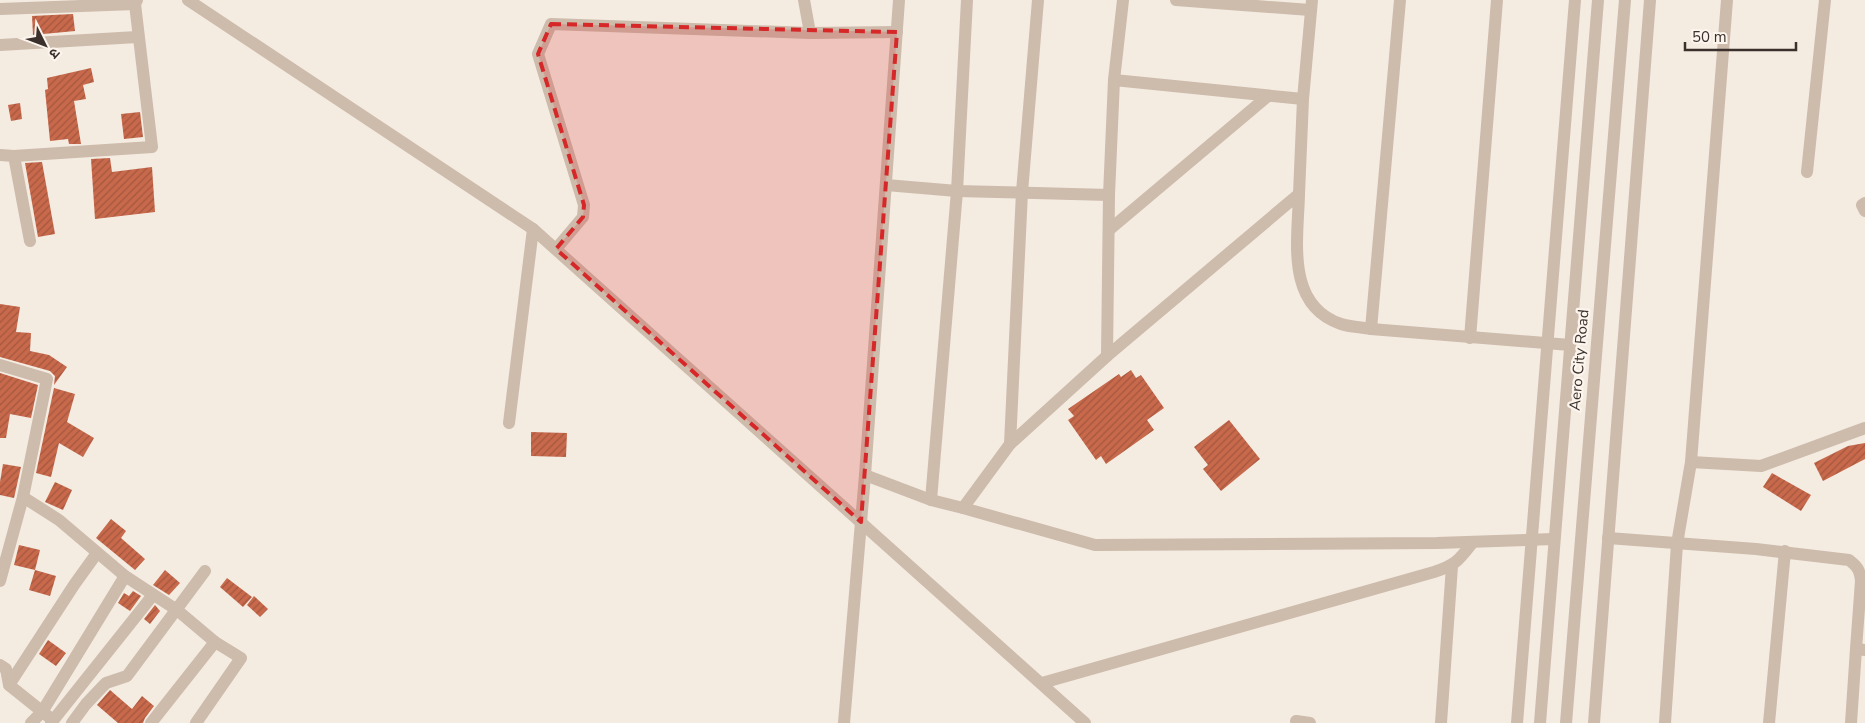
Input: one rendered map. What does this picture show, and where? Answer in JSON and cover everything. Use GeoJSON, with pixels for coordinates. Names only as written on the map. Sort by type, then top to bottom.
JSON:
{"type":"FeatureCollection","features":[{"type":"Feature","properties":{"kind":"street"},"geometry":{"type":"LineString","coordinates":[[188,0],[533,229],[1085,723]]}},
{"type":"Feature","properties":{"kind":"street"},"geometry":{"type":"LineString","coordinates":[[804,0],[810,33]]}},
{"type":"Feature","properties":{"kind":"street"},"geometry":{"type":"LineString","coordinates":[[844,723],[865,475],[899,0]]}},
{"type":"Feature","properties":{"kind":"street"},"geometry":{"type":"LineString","coordinates":[[931,500],[957,190],[967,0]]}},
{"type":"Feature","properties":{"kind":"street"},"geometry":{"type":"LineString","coordinates":[[1010,444],[1022,192],[1038,0]]}},
{"type":"Feature","properties":{"kind":"street"},"geometry":{"type":"LineString","coordinates":[[1107,356],[1114,80],[1123,0]]}},
{"type":"Feature","properties":{"kind":"street"},"geometry":{"type":"LineString","coordinates":[[1176,0],[1311,5],[1303,99],[1298,271],[1306,296],[1320,313],[1341,324],[1371,329],[1570,345]]}},
{"type":"Feature","properties":{"kind":"street"},"geometry":{"type":"LineString","coordinates":[[1371,329],[1400,0]]}},
{"type":"Feature","properties":{"kind":"street"},"geometry":{"type":"LineString","coordinates":[[1470,338],[1497,0]]}},
{"type":"Feature","properties":{"kind":"street"},"geometry":{"type":"LineString","coordinates":[[1517,723],[1549,344],[1575,0]]}},
{"type":"Feature","properties":{"kind":"street","name":"Aero City Road"},"geometry":{"type":"LineString","coordinates":[[1540,723],[1598,0]]}},
{"type":"Feature","properties":{"kind":"street","name":"Aero City Road"},"geometry":{"type":"LineString","coordinates":[[1566,723],[1625,0]]}},
{"type":"Feature","properties":{"kind":"street"},"geometry":{"type":"LineString","coordinates":[[1594,723],[1650,0]]}},
{"type":"Feature","properties":{"kind":"street"},"geometry":{"type":"LineString","coordinates":[[1665,723],[1677,544],[1691,462],[1727,0]]}},
{"type":"Feature","properties":{"kind":"street"},"geometry":{"type":"LineString","coordinates":[[1807,172],[1825,0]]}},
{"type":"Feature","properties":{"kind":"street"},"geometry":{"type":"LineString","coordinates":[[0,9],[136,2],[137,37],[152,147],[14,156],[0,155]]}},
{"type":"Feature","properties":{"kind":"street"},"geometry":{"type":"LineString","coordinates":[[556,250],[583,217],[584,205],[538,54],[551,24],[810,33],[897,32]]}},
{"type":"Feature","properties":{"kind":"street"},"geometry":{"type":"LineString","coordinates":[[0,45],[137,37]]}},
{"type":"Feature","properties":{"kind":"street"},"geometry":{"type":"LineString","coordinates":[[1114,80],[1303,99]]}},
{"type":"Feature","properties":{"kind":"street"},"geometry":{"type":"LineString","coordinates":[[1109,230],[1268,96]]}},
{"type":"Feature","properties":{"kind":"street"},"geometry":{"type":"LineString","coordinates":[[14,156],[30,241]]}},
{"type":"Feature","properties":{"kind":"street"},"geometry":{"type":"LineString","coordinates":[[886,185],[957,190],[1110,195]]}},
{"type":"Feature","properties":{"kind":"street"},"geometry":{"type":"LineString","coordinates":[[963,508],[1010,444],[1107,356],[1299,194]]}},
{"type":"Feature","properties":{"kind":"street"},"geometry":{"type":"LineString","coordinates":[[1865,203],[1862,205],[1865,211]]}},
{"type":"Feature","properties":{"kind":"street"},"geometry":{"type":"LineString","coordinates":[[509,423],[533,229]]}},
{"type":"Feature","properties":{"kind":"street"},"geometry":{"type":"LineString","coordinates":[[0,365],[47,379],[22,497],[0,581]]}},
{"type":"Feature","properties":{"kind":"street"},"geometry":{"type":"LineString","coordinates":[[1691,462],[1761,466],[1865,428]]}},
{"type":"Feature","properties":{"kind":"street"},"geometry":{"type":"LineString","coordinates":[[865,475],[931,500],[1095,545],[1473,542],[1554,539]]}},
{"type":"Feature","properties":{"kind":"street"},"geometry":{"type":"LineString","coordinates":[[22,497],[59,520],[125,576],[177,610],[215,642],[241,658],[196,723]]}},
{"type":"Feature","properties":{"kind":"street"},"geometry":{"type":"LineString","coordinates":[[1608,538],[1785,551],[1841,558],[1849,560],[1857,566],[1861,580],[1860,649],[1851,723]]}},
{"type":"Feature","properties":{"kind":"street"},"geometry":{"type":"LineString","coordinates":[[1042,683],[1452,566],[1461,558],[1473,542]]}},
{"type":"Feature","properties":{"kind":"street"},"geometry":{"type":"LineString","coordinates":[[1769,723],[1785,551]]}},
{"type":"Feature","properties":{"kind":"street"},"geometry":{"type":"LineString","coordinates":[[97,553],[4,674],[53,722],[153,595]]}},
{"type":"Feature","properties":{"kind":"street"},"geometry":{"type":"LineString","coordinates":[[1441,723],[1452,566]]}},
{"type":"Feature","properties":{"kind":"street"},"geometry":{"type":"LineString","coordinates":[[72,723],[86,704],[106,683],[127,676],[205,571]]}},
{"type":"Feature","properties":{"kind":"street"},"geometry":{"type":"LineString","coordinates":[[30,723],[42,712],[125,576]]}},
{"type":"Feature","properties":{"kind":"street"},"geometry":{"type":"LineString","coordinates":[[151,723],[215,642]]}},
{"type":"Feature","properties":{"kind":"street"},"geometry":{"type":"LineString","coordinates":[[1296,721],[1310,723]]}},
{"type":"Feature","properties":{"kind":"highlighted area"},"geometry":{"type":"Polygon","coordinates":[[[551,24],[897,32],[861,522],[556,249],[583,217],[584,205],[538,54],[551,24]]]}},
{"type":"Feature","properties":{"kind":"building"},"geometry":{"type":"Polygon","coordinates":[[[73,14],[75,31],[33,35],[32,16],[73,14]]]}},
{"type":"Feature","properties":{"kind":"building"},"geometry":{"type":"Polygon","coordinates":[[[91,68],[94,82],[83,85],[86,99],[74,101],[81,144],[69,144],[68,139],[50,141],[45,90],[48,89],[47,78],[91,68]]]}},
{"type":"Feature","properties":{"kind":"building"},"geometry":{"type":"Polygon","coordinates":[[[20,103],[22,119],[11,121],[8,105],[20,103]]]}},
{"type":"Feature","properties":{"kind":"building"},"geometry":{"type":"Polygon","coordinates":[[[140,112],[143,137],[124,139],[121,114],[140,112]]]}},
{"type":"Feature","properties":{"kind":"building"},"geometry":{"type":"Polygon","coordinates":[[[110,158],[112,172],[152,167],[155,212],[95,219],[91,159],[110,158]]]}},
{"type":"Feature","properties":{"kind":"building"},"geometry":{"type":"Polygon","coordinates":[[[42,162],[55,234],[38,237],[25,163],[42,162]]]}},
{"type":"Feature","properties":{"kind":"building"},"geometry":{"type":"Polygon","coordinates":[[[0,304],[20,307],[16,332],[31,333],[30,351],[49,355],[67,367],[54,385],[55,376],[50,371],[0,357],[0,304]]]}},
{"type":"Feature","properties":{"kind":"building"},"geometry":{"type":"Polygon","coordinates":[[[1131,370],[1136,378],[1141,375],[1164,408],[1147,420],[1154,430],[1106,464],[1101,456],[1096,460],[1068,420],[1074,416],[1068,409],[1119,374],[1121,377],[1131,370]]]}},
{"type":"Feature","properties":{"kind":"building"},"geometry":{"type":"Polygon","coordinates":[[[0,373],[38,385],[31,418],[10,414],[6,438],[0,438],[0,373]]]}},
{"type":"Feature","properties":{"kind":"building"},"geometry":{"type":"Polygon","coordinates":[[[54,388],[75,394],[67,422],[94,438],[83,457],[59,443],[51,477],[36,473],[54,388]]]}},
{"type":"Feature","properties":{"kind":"building"},"geometry":{"type":"Polygon","coordinates":[[[1229,420],[1260,459],[1221,491],[1203,469],[1208,465],[1194,447],[1229,420]]]}},
{"type":"Feature","properties":{"kind":"building"},"geometry":{"type":"Polygon","coordinates":[[[531,432],[567,433],[566,457],[531,456],[531,432]]]}},
{"type":"Feature","properties":{"kind":"building"},"geometry":{"type":"Polygon","coordinates":[[[1865,443],[1865,459],[1823,481],[1814,463],[1848,446],[1865,443]]]}},
{"type":"Feature","properties":{"kind":"building"},"geometry":{"type":"Polygon","coordinates":[[[3,464],[21,467],[14,498],[0,495],[3,464]]]}},
{"type":"Feature","properties":{"kind":"building"},"geometry":{"type":"Polygon","coordinates":[[[1772,473],[1811,495],[1801,511],[1763,487],[1772,473]]]}},
{"type":"Feature","properties":{"kind":"building"},"geometry":{"type":"Polygon","coordinates":[[[55,482],[72,490],[63,510],[45,502],[55,482]]]}},
{"type":"Feature","properties":{"kind":"building"},"geometry":{"type":"Polygon","coordinates":[[[111,519],[126,531],[121,538],[145,559],[135,570],[96,538],[111,519]]]}},
{"type":"Feature","properties":{"kind":"building"},"geometry":{"type":"Polygon","coordinates":[[[19,545],[40,550],[35,570],[14,565],[19,545]]]}},
{"type":"Feature","properties":{"kind":"building"},"geometry":{"type":"Polygon","coordinates":[[[35,570],[56,576],[50,596],[29,590],[35,570]]]}},
{"type":"Feature","properties":{"kind":"building"},"geometry":{"type":"Polygon","coordinates":[[[165,570],[180,583],[169,595],[153,585],[165,570]]]}},
{"type":"Feature","properties":{"kind":"building"},"geometry":{"type":"Polygon","coordinates":[[[227,578],[252,597],[243,607],[220,587],[227,578]]]}},
{"type":"Feature","properties":{"kind":"building"},"geometry":{"type":"Polygon","coordinates":[[[133,591],[141,596],[130,611],[118,603],[124,593],[129,596],[133,591]]]}},
{"type":"Feature","properties":{"kind":"building"},"geometry":{"type":"Polygon","coordinates":[[[254,596],[268,609],[260,617],[247,605],[254,596]]]}},
{"type":"Feature","properties":{"kind":"building"},"geometry":{"type":"Polygon","coordinates":[[[155,605],[160,611],[150,624],[144,619],[155,605]]]}},
{"type":"Feature","properties":{"kind":"building"},"geometry":{"type":"Polygon","coordinates":[[[48,640],[66,653],[56,666],[39,654],[48,640]]]}},
{"type":"Feature","properties":{"kind":"building"},"geometry":{"type":"Polygon","coordinates":[[[110,690],[132,709],[142,696],[154,706],[143,723],[118,723],[97,705],[110,690]]]}}]}
